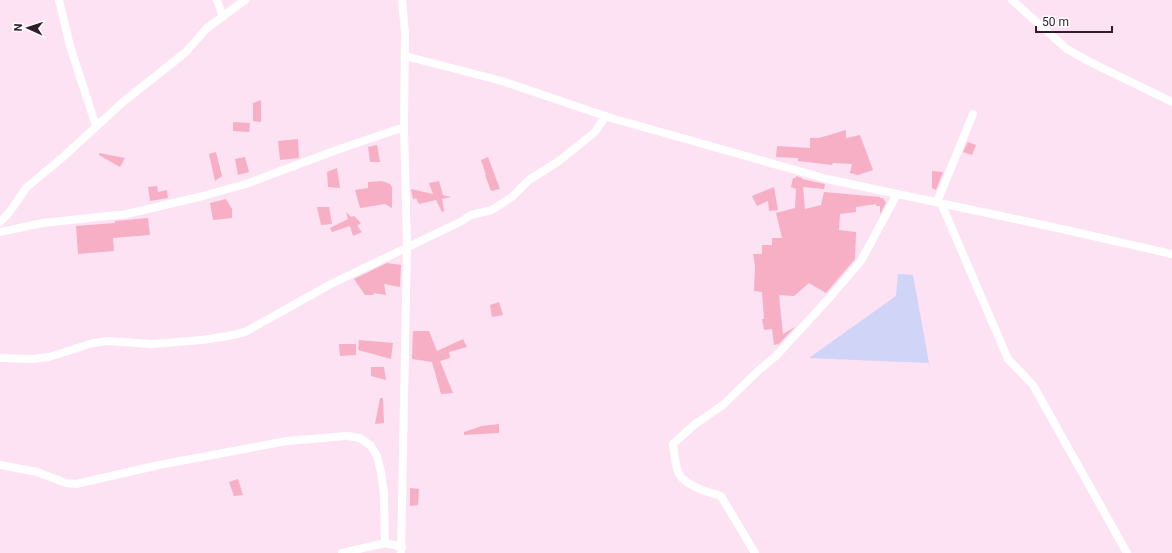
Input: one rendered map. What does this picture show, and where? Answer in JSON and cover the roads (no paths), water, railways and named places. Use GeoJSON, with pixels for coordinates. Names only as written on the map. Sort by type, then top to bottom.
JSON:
{"type":"FeatureCollection","features":[{"type":"Feature","properties":{"kind":"street"},"geometry":{"type":"LineString","coordinates":[[59,0],[70,46],[96,126]]}},
{"type":"Feature","properties":{"kind":"street"},"geometry":{"type":"LineString","coordinates":[[217,0],[223,17]]}},
{"type":"Feature","properties":{"kind":"street"},"geometry":{"type":"LineString","coordinates":[[0,222],[8,214],[27,187],[63,157],[123,102],[186,52],[206,29],[244,0]]}},
{"type":"Feature","properties":{"kind":"street"},"geometry":{"type":"LineString","coordinates":[[342,553],[385,543],[401,550],[403,403],[408,247],[404,127],[405,33],[402,0]]}},
{"type":"Feature","properties":{"kind":"street"},"geometry":{"type":"LineString","coordinates":[[1012,0],[1067,49],[1090,62],[1172,102]]}},
{"type":"Feature","properties":{"kind":"street"},"geometry":{"type":"LineString","coordinates":[[405,56],[502,81],[605,117],[826,179],[1172,254]]}},
{"type":"Feature","properties":{"kind":"street"},"geometry":{"type":"LineString","coordinates":[[973,114],[939,203],[1008,359],[1033,385],[1127,553]]}},
{"type":"Feature","properties":{"kind":"street"},"geometry":{"type":"LineString","coordinates":[[0,358],[32,359],[49,357],[93,343],[107,341],[151,344],[202,340],[245,332],[331,284],[460,222],[471,215],[492,210],[512,197],[529,180],[571,153],[594,132],[605,117]]}},
{"type":"Feature","properties":{"kind":"street"},"geometry":{"type":"LineString","coordinates":[[0,232],[42,223],[128,214],[203,196],[246,184],[404,127]]}},
{"type":"Feature","properties":{"kind":"street"},"geometry":{"type":"LineString","coordinates":[[755,553],[721,496],[705,491],[683,480],[677,470],[673,444],[694,425],[723,405],[759,370],[776,356],[831,296],[861,261],[897,194]]}},
{"type":"Feature","properties":{"kind":"street"},"geometry":{"type":"LineString","coordinates":[[0,465],[37,472],[66,483],[76,484],[159,465],[287,441],[347,436],[360,438],[371,446],[377,456],[381,472],[384,494],[385,543]]}}]}
